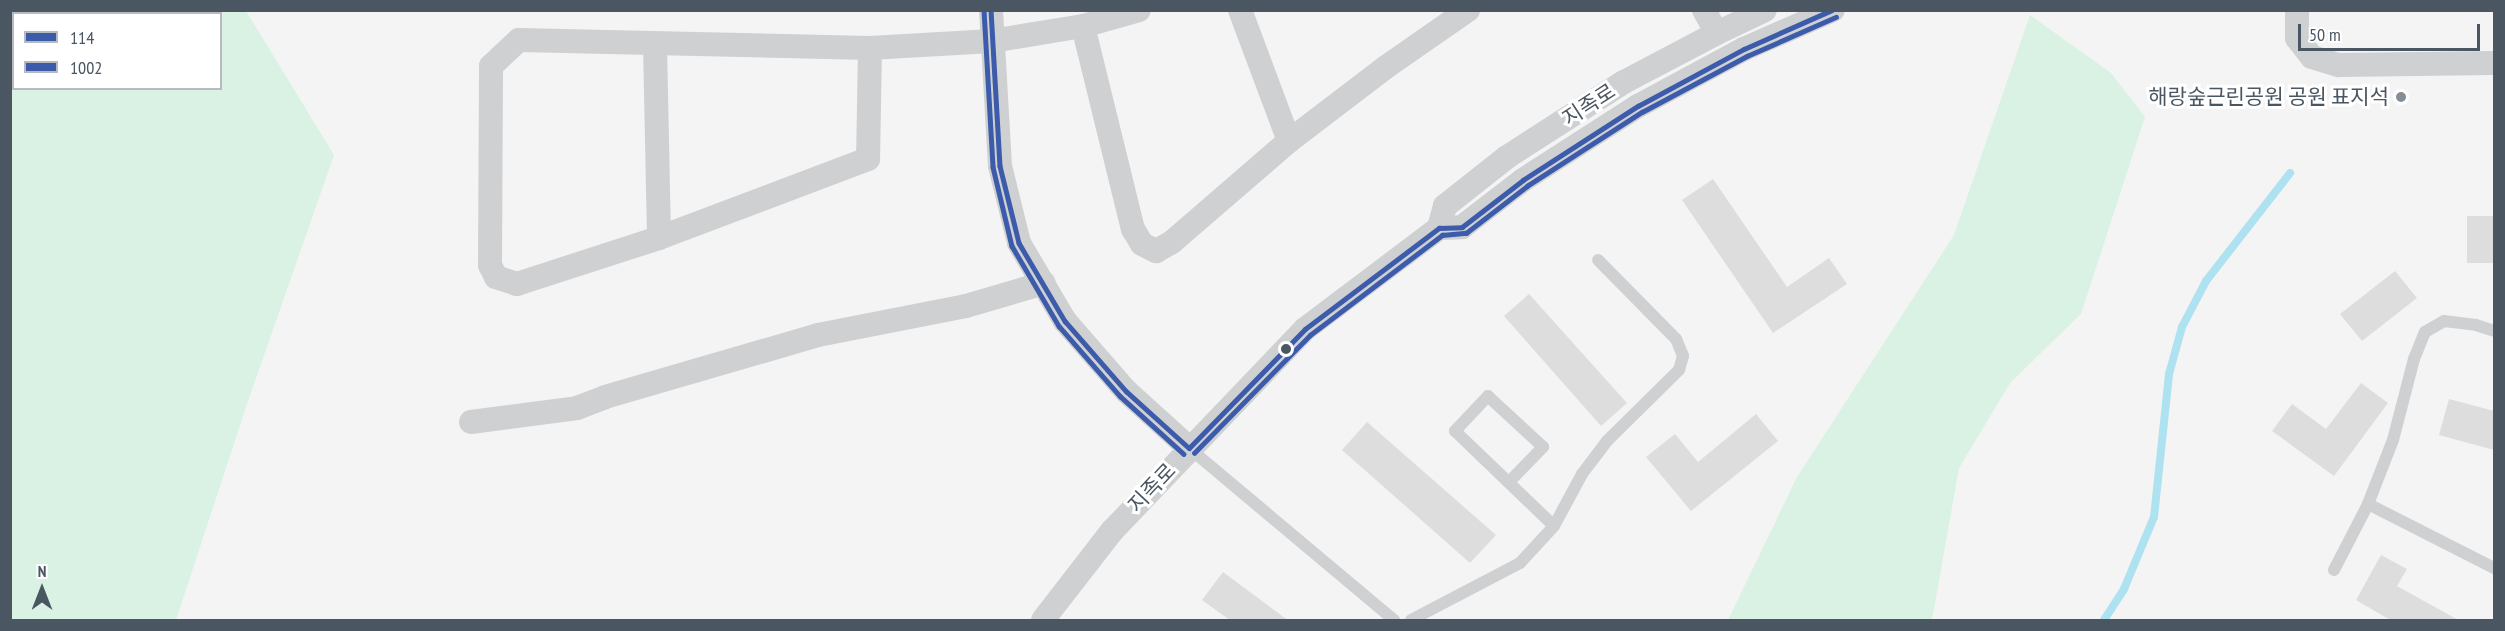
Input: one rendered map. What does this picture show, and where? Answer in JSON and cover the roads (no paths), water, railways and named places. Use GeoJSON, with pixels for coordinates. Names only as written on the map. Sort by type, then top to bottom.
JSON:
{"type":"FeatureCollection","features":[{"type":"Feature","properties":{"kind":"street"},"geometry":{"type":"LineString","coordinates":[[991,10],[1000,166],[1019,243],[1065,321],[1126,391],[1189,448]]}},
{"type":"Feature","properties":{"kind":"street"},"geometry":{"type":"LineString","coordinates":[[870,48],[868,159],[659,238],[517,284],[496,277],[490,265],[491,66],[519,40],[655,45],[870,48],[992,41],[1083,27],[1139,10]]}},
{"type":"Feature","properties":{"kind":"street"},"geometry":{"type":"LineString","coordinates":[[1240,10],[1289,141]]}},
{"type":"Feature","properties":{"kind":"street"},"geometry":{"type":"LineString","coordinates":[[1083,27],[1133,230],[1142,244],[1156,251],[1172,242],[1289,141],[1386,67],[1468,10]]}},
{"type":"Feature","properties":{"kind":"street"},"geometry":{"type":"LineString","coordinates":[[1704,10],[1717,33]]}},
{"type":"Feature","properties":{"kind":"street","name":"지족로"},"geometry":{"type":"LineString","coordinates":[[1439,228],[1445,206],[1507,157],[1624,82],[1765,10]]}},
{"type":"Feature","properties":{"kind":"street","name":"지족로"},"geometry":{"type":"LineString","coordinates":[[1043,621],[1112,531],[1305,329],[1439,228],[1462,227],[1523,180],[1638,106],[1744,50],[1833,10]]}},
{"type":"Feature","properties":{"kind":"street"},"geometry":{"type":"LineString","coordinates":[[2297,10],[2297,38],[2312,57],[2339,65],[2494,63]]}},
{"type":"Feature","properties":{"kind":"street"},"geometry":{"type":"LineString","coordinates":[[655,45],[659,238]]}},
{"type":"Feature","properties":{"kind":"street"},"geometry":{"type":"LineString","coordinates":[[471,422],[577,408],[605,397],[818,335],[966,306],[1044,284]]}},
{"type":"Feature","properties":{"kind":"lane"},"geometry":{"type":"LineString","coordinates":[[1411,621],[1520,563],[1554,526],[1582,474],[1607,441],[1679,370],[1683,356],[1676,339],[1599,261]]}},
{"type":"Feature","properties":{"kind":"lane"},"geometry":{"type":"LineString","coordinates":[[2334,570],[2368,504],[2393,440],[2414,359],[2425,332],[2444,321],[2476,325],[2494,331]]}},
{"type":"Feature","properties":{"kind":"lane"},"geometry":{"type":"LineString","coordinates":[[1509,482],[1543,447],[1488,396],[1455,431],[1554,526]]}},
{"type":"Feature","properties":{"kind":"lane"},"geometry":{"type":"LineString","coordinates":[[1189,448],[1394,621]]}},
{"type":"Feature","properties":{"kind":"lane"},"geometry":{"type":"LineString","coordinates":[[2368,504],[2494,567]]}},
{"type":"Feature","properties":{"kind":"waterway"},"geometry":{"type":"LineString","coordinates":[[2104,620],[2124,589],[2154,517],[2169,374],[2182,327],[2206,281],[2290,173]]}},
{"type":"Feature","properties":{"kind":"place","name":"해랑숲근린공원 공원 표지석"},"geometry":{"type":"Point","coordinates":[2401,97]}}]}
